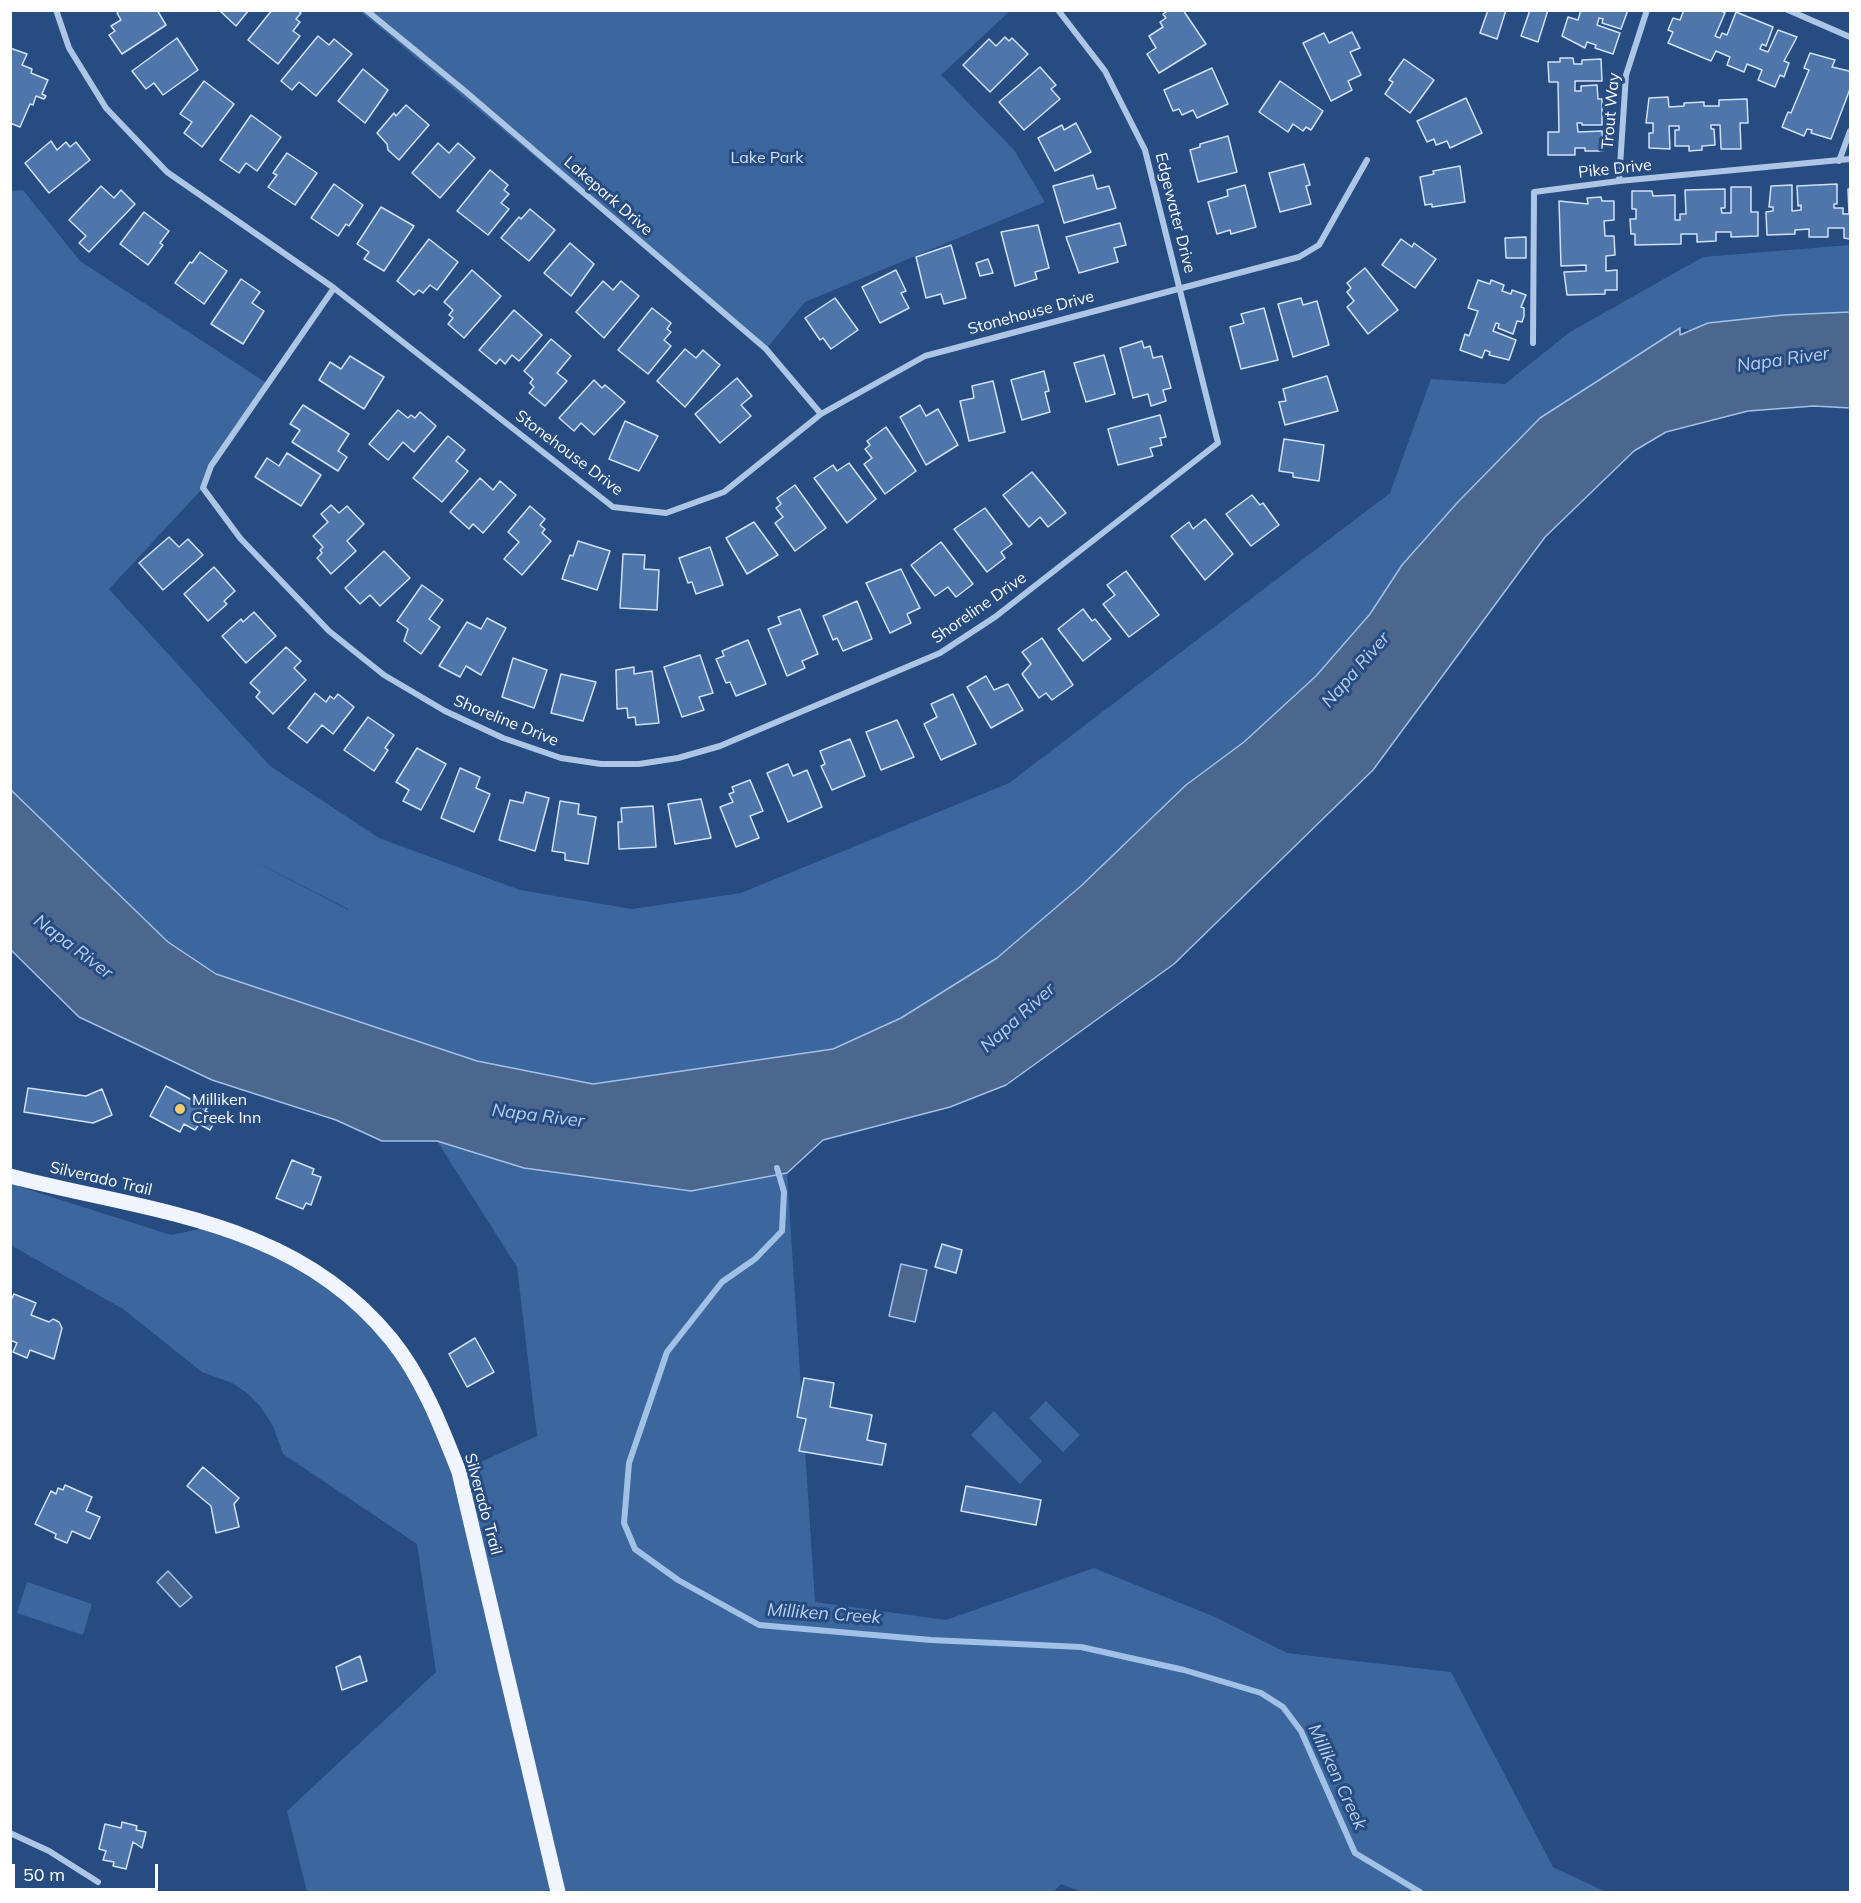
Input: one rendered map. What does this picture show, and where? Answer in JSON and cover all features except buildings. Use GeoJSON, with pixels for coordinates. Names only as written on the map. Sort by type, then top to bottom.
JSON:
{"type":"FeatureCollection","features":[{"type":"Feature","properties":{"kind":"main road","name":"Silverado Trail"},"geometry":{"type":"LineString","coordinates":[[10,1176],[219,1225],[281,1250],[324,1277],[362,1308],[392,1340],[439,1422],[459,1472],[558,1893]]}},
{"type":"Feature","properties":{"kind":"street","name":"Stonehouse Drive"},"geometry":{"type":"LineString","coordinates":[[56,10],[69,48],[106,108],[167,172],[334,288],[613,507],[666,513],[724,492],[821,414],[925,356],[1299,257],[1319,245],[1367,160]]}},
{"type":"Feature","properties":{"kind":"street","name":"Lakepark Drive"},"geometry":{"type":"LineString","coordinates":[[366,10],[466,92],[766,350],[821,414]]}},
{"type":"Feature","properties":{"kind":"street","name":"Edgewater Drive"},"geometry":{"type":"LineString","coordinates":[[1058,10],[1105,70],[1146,150],[1218,443]]}},
{"type":"Feature","properties":{"kind":"street","name":"Trout Way"},"geometry":{"type":"LineString","coordinates":[[1619,181],[1626,75],[1647,10]]}},
{"type":"Feature","properties":{"kind":"street"},"geometry":{"type":"LineString","coordinates":[[1788,10],[1851,37]]}},
{"type":"Feature","properties":{"kind":"street"},"geometry":{"type":"LineString","coordinates":[[1839,161],[1851,131]]}},
{"type":"Feature","properties":{"kind":"street","name":"Pike Drive"},"geometry":{"type":"LineString","coordinates":[[1533,343],[1534,192],[1619,181],[1851,159]]}},
{"type":"Feature","properties":{"kind":"street","name":"Shoreline Drive"},"geometry":{"type":"LineString","coordinates":[[334,288],[211,466],[203,488],[240,538],[329,632],[384,675],[454,716],[503,738],[561,758],[601,764],[639,764],[678,758],[720,746],[940,653],[995,617],[1218,443]]}},
{"type":"Feature","properties":{"kind":"street"},"geometry":{"type":"LineString","coordinates":[[10,1833],[49,1851],[98,1882]]}},
{"type":"Feature","properties":{"kind":"green space","name":"Lake Park"},"geometry":{"type":"Polygon","coordinates":[[[360,11],[1010,11],[941,75],[1014,150],[1045,202],[805,302],[766,349],[360,11]]]}},
{"type":"Feature","properties":{"kind":"green space"},"geometry":{"type":"Polygon","coordinates":[[[23,190],[80,261],[268,384],[211,466],[203,488],[109,589],[270,766],[379,838],[520,890],[632,909],[741,893],[1009,783],[1390,493],[1431,379],[1505,384],[1570,332],[1703,257],[1850,245],[1850,312],[1783,315],[1738,339],[1680,328],[1540,418],[1457,503],[1402,565],[1370,614],[1316,676],[1244,742],[1186,785],[1081,886],[997,958],[901,1018],[833,1049],[593,1084],[477,1061],[216,974],[168,942],[11,790],[10,191],[23,190]],[[242,855],[348,910],[348,909],[242,855]]]}},
{"type":"Feature","properties":{"kind":"green space"},"geometry":{"type":"Polygon","coordinates":[[[437,1141],[524,1168],[691,1191],[787,1173],[815,1602],[946,1620],[1094,1568],[1215,1617],[1287,1653],[1451,1672],[1553,1867],[1606,1892],[1082,1892],[1061,1884],[1053,1892],[558,1892],[556,1887],[543,1892],[307,1892],[287,1811],[436,1672],[417,1544],[283,1454],[273,1426],[261,1407],[247,1393],[232,1383],[202,1372],[123,1309],[14,1247],[11,1244],[11,1184],[171,1235],[219,1225],[281,1250],[392,1339],[459,1472],[537,1436],[517,1267],[437,1141]]]}},
{"type":"Feature","properties":{"kind":"green space"},"geometry":{"type":"Polygon","coordinates":[[[1046,1401],[1080,1435],[1063,1452],[1029,1418],[1046,1401]]]}},
{"type":"Feature","properties":{"kind":"green space"},"geometry":{"type":"Polygon","coordinates":[[[994,1411],[1042,1461],[1020,1484],[971,1435],[994,1411]]]}},
{"type":"Feature","properties":{"kind":"green space"},"geometry":{"type":"Polygon","coordinates":[[[27,1582],[92,1604],[83,1635],[17,1613],[27,1582]]]}},
{"type":"Feature","properties":{"kind":"water","name":"Napa River"},"geometry":{"type":"Polygon","coordinates":[[[1850,312],[1850,408],[1814,406],[1748,411],[1666,432],[1634,451],[1545,537],[1373,770],[1174,964],[1006,1085],[950,1107],[823,1140],[787,1173],[691,1191],[524,1168],[437,1141],[382,1141],[336,1120],[212,1080],[79,1017],[11,950],[11,790],[168,942],[216,974],[477,1061],[593,1084],[833,1049],[901,1018],[997,958],[1081,886],[1186,785],[1244,742],[1316,676],[1370,614],[1402,565],[1457,503],[1540,418],[1680,328],[1680,335],[1708,323],[1783,315],[1850,312]]]}},
{"type":"Feature","properties":{"kind":"water"},"geometry":{"type":"Polygon","coordinates":[[[901,1264],[927,1270],[915,1322],[889,1316],[901,1264]]]}},
{"type":"Feature","properties":{"kind":"water"},"geometry":{"type":"Polygon","coordinates":[[[168,1571],[192,1597],[180,1607],[157,1582],[168,1571]]]}},
{"type":"Feature","properties":{"kind":"waterway","name":"Milliken Creek"},"geometry":{"type":"LineString","coordinates":[[777,1168],[784,1192],[782,1231],[755,1259],[722,1282],[667,1352],[629,1463],[624,1523],[635,1549],[678,1580],[759,1625],[931,1640],[1081,1647],[1184,1670],[1261,1693],[1283,1707],[1301,1731],[1355,1853],[1420,1892]]}},
{"type":"Feature","properties":{"kind":"place","name":"Milliken Creek Inn"},"geometry":{"type":"Point","coordinates":[180,1109]}}]}
